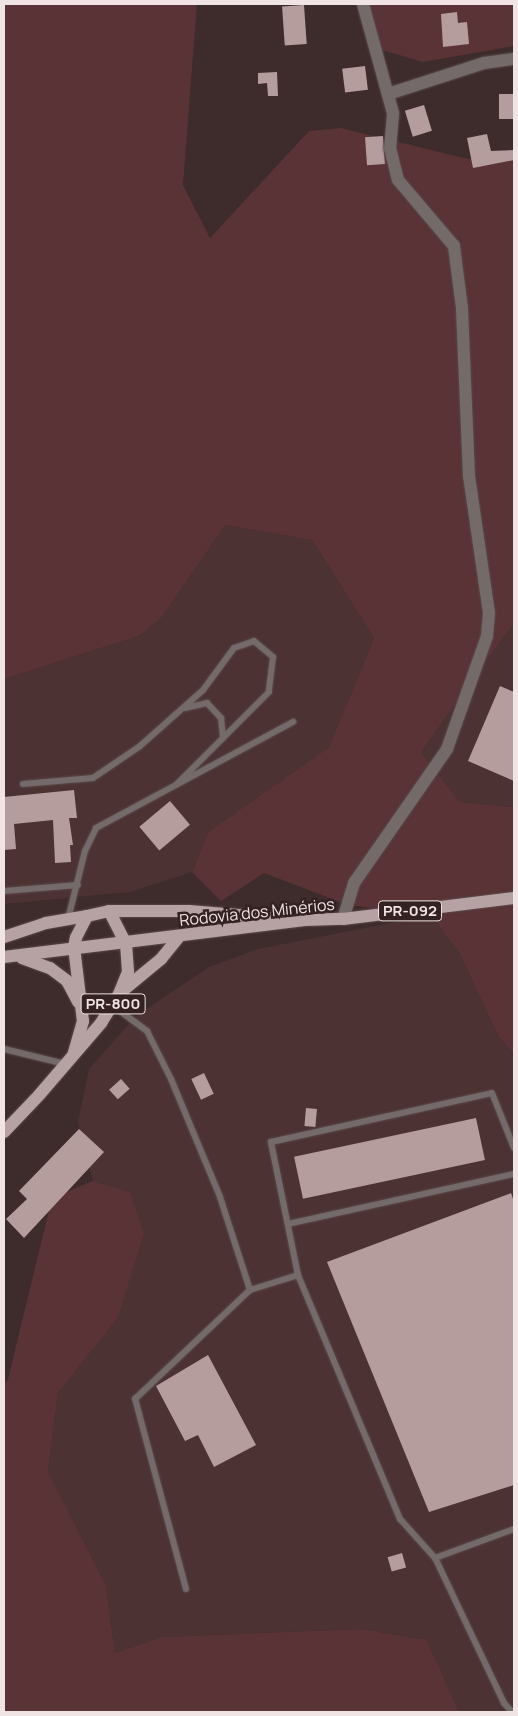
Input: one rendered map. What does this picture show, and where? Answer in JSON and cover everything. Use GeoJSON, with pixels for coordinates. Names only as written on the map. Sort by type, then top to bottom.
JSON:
{"type":"FeatureCollection","features":[{"type":"Feature","properties":{"kind":"main road","name":"Rodovia dos Minérios"},"geometry":{"type":"LineString","coordinates":[[9,956],[126,944],[305,920],[343,919],[514,898]]}},
{"type":"Feature","properties":{"kind":"main road"},"geometry":{"type":"LineString","coordinates":[[4,937],[68,919],[109,911],[189,911],[305,920]]}},
{"type":"Feature","properties":{"kind":"main road"},"geometry":{"type":"LineString","coordinates":[[109,911],[126,944]]}},
{"type":"Feature","properties":{"kind":"main road"},"geometry":{"type":"LineString","coordinates":[[75,950],[76,938],[87,916]]}},
{"type":"Feature","properties":{"kind":"main road"},"geometry":{"type":"LineString","coordinates":[[116,999],[161,959],[179,937]]}},
{"type":"Feature","properties":{"kind":"main road","name":"PR-800"},"geometry":{"type":"LineString","coordinates":[[4,1132],[69,1059],[116,999],[128,972],[126,944]]}},
{"type":"Feature","properties":{"kind":"main road","name":"PR-800"},"geometry":{"type":"LineString","coordinates":[[69,1059],[83,1021],[75,950]]}},
{"type":"Feature","properties":{"kind":"main road"},"geometry":{"type":"LineString","coordinates":[[9,956],[42,964],[66,981],[74,991],[83,1021]]}},
{"type":"Feature","properties":{"kind":"street"},"geometry":{"type":"LineString","coordinates":[[343,919],[354,882],[447,749],[487,636],[489,613],[469,476],[462,308],[454,246],[398,180],[390,149],[393,113],[364,4]]}},
{"type":"Feature","properties":{"kind":"street"},"geometry":{"type":"LineString","coordinates":[[388,94],[484,63],[514,60]]}},
{"type":"Feature","properties":{"kind":"lane"},"geometry":{"type":"LineString","coordinates":[[24,784],[93,778],[140,746],[203,690],[234,648],[254,641],[273,657],[269,692],[177,784]]}},
{"type":"Feature","properties":{"kind":"lane"},"geometry":{"type":"LineString","coordinates":[[182,709],[207,703],[222,718],[223,738]]}},
{"type":"Feature","properties":{"kind":"lane"},"geometry":{"type":"LineString","coordinates":[[68,919],[78,886],[84,851],[96,828],[293,722]]}},
{"type":"Feature","properties":{"kind":"lane"},"geometry":{"type":"LineString","coordinates":[[4,891],[78,886]]}},
{"type":"Feature","properties":{"kind":"lane"},"geometry":{"type":"LineString","coordinates":[[116,999],[147,1031],[171,1079],[220,1197],[250,1290]]}},
{"type":"Feature","properties":{"kind":"lane"},"geometry":{"type":"LineString","coordinates":[[4,1050],[69,1059]]}},
{"type":"Feature","properties":{"kind":"lane"},"geometry":{"type":"LineString","coordinates":[[512,1712],[504,1703],[435,1558],[400,1519],[298,1275],[271,1142],[492,1093],[514,1148]]}},
{"type":"Feature","properties":{"kind":"lane"},"geometry":{"type":"LineString","coordinates":[[288,1224],[514,1174]]}},
{"type":"Feature","properties":{"kind":"lane"},"geometry":{"type":"LineString","coordinates":[[186,1589],[136,1399],[250,1290],[298,1275]]}},
{"type":"Feature","properties":{"kind":"lane"},"geometry":{"type":"LineString","coordinates":[[435,1558],[514,1529]]}},
{"type":"Feature","properties":{"kind":"shaded area"},"geometry":{"type":"Polygon","coordinates":[[[4,4],[197,4],[183,185],[210,238],[309,131],[341,128],[468,159],[514,158],[514,623],[421,752],[460,802],[514,807],[514,1054],[498,1036],[460,954],[431,915],[348,905],[264,873],[221,901],[192,872],[208,832],[329,747],[374,638],[312,540],[225,525],[160,620],[139,636],[4,679],[4,4]]]}},
{"type":"Feature","properties":{"kind":"shaded area"},"geometry":{"type":"Polygon","coordinates":[[[360,4],[514,4],[514,46],[423,62],[375,48],[359,17],[360,4]]]}},
{"type":"Feature","properties":{"kind":"shaded area"},"geometry":{"type":"Polygon","coordinates":[[[225,525],[312,540],[374,638],[329,747],[208,832],[192,872],[130,892],[4,904],[4,679],[139,636],[160,620],[225,525]]]}},
{"type":"Feature","properties":{"kind":"shaded area"},"geometry":{"type":"Polygon","coordinates":[[[514,623],[514,807],[460,802],[421,752],[514,623]]]}},
{"type":"Feature","properties":{"kind":"shaded area"},"geometry":{"type":"Polygon","coordinates":[[[431,915],[460,954],[498,1036],[514,1054],[514,1712],[459,1712],[427,1640],[362,1629],[162,1637],[115,1653],[106,1586],[48,1471],[58,1393],[118,1318],[130,1192],[93,1181],[78,1122],[89,1069],[136,1016],[209,967],[258,949],[431,915]]]}},
{"type":"Feature","properties":{"kind":"shaded area"},"geometry":{"type":"Polygon","coordinates":[[[93,1181],[130,1192],[144,1233],[118,1318],[58,1393],[48,1471],[106,1586],[115,1653],[162,1637],[362,1629],[427,1640],[459,1712],[4,1712],[4,1385],[8,1379],[52,1198],[93,1181]]]}},
{"type":"Feature","properties":{"kind":"building"},"geometry":{"type":"Polygon","coordinates":[[[304,5],[307,44],[285,45],[282,7],[304,5]]]}},
{"type":"Feature","properties":{"kind":"building"},"geometry":{"type":"Polygon","coordinates":[[[457,12],[458,23],[467,22],[469,44],[443,47],[441,14],[457,12]]]}},
{"type":"Feature","properties":{"kind":"building"},"geometry":{"type":"Polygon","coordinates":[[[365,66],[368,90],[345,93],[342,69],[365,66]]]}},
{"type":"Feature","properties":{"kind":"building"},"geometry":{"type":"Polygon","coordinates":[[[277,72],[278,96],[268,96],[267,83],[258,84],[258,73],[277,72]]]}},
{"type":"Feature","properties":{"kind":"building"},"geometry":{"type":"Polygon","coordinates":[[[499,94],[514,94],[514,119],[499,119],[499,94]]]}},
{"type":"Feature","properties":{"kind":"building"},"geometry":{"type":"Polygon","coordinates":[[[424,105],[432,131],[413,137],[405,111],[424,105]]]}},
{"type":"Feature","properties":{"kind":"building"},"geometry":{"type":"Polygon","coordinates":[[[487,134],[491,151],[514,150],[514,160],[473,168],[467,138],[487,134]]]}},
{"type":"Feature","properties":{"kind":"building"},"geometry":{"type":"Polygon","coordinates":[[[383,136],[385,164],[367,165],[365,137],[383,136]]]}},
{"type":"Feature","properties":{"kind":"building"},"geometry":{"type":"Polygon","coordinates":[[[500,686],[514,692],[514,781],[468,761],[500,686]]]}},
{"type":"Feature","properties":{"kind":"building"},"geometry":{"type":"Polygon","coordinates":[[[74,790],[77,818],[69,818],[73,845],[70,845],[71,862],[55,863],[53,820],[14,824],[16,849],[4,850],[4,797],[74,790]]]}},
{"type":"Feature","properties":{"kind":"building"},"geometry":{"type":"Polygon","coordinates":[[[170,801],[190,825],[159,850],[139,827],[170,801]]]}},
{"type":"Feature","properties":{"kind":"building"},"geometry":{"type":"Polygon","coordinates":[[[204,1073],[214,1094],[201,1100],[191,1079],[204,1073]]]}},
{"type":"Feature","properties":{"kind":"building"},"geometry":{"type":"Polygon","coordinates":[[[121,1079],[130,1089],[118,1099],[109,1090],[121,1079]]]}},
{"type":"Feature","properties":{"kind":"building"},"geometry":{"type":"Polygon","coordinates":[[[306,1108],[317,1109],[315,1127],[304,1126],[306,1108]]]}},
{"type":"Feature","properties":{"kind":"building"},"geometry":{"type":"Polygon","coordinates":[[[476,1118],[485,1160],[303,1199],[294,1157],[476,1118]]]}},
{"type":"Feature","properties":{"kind":"building"},"geometry":{"type":"Polygon","coordinates":[[[79,1129],[104,1152],[24,1238],[6,1219],[27,1199],[19,1191],[79,1129]]]}},
{"type":"Feature","properties":{"kind":"building"},"geometry":{"type":"Polygon","coordinates":[[[511,1193],[514,1202],[514,1485],[429,1512],[327,1262],[511,1193]]]}},
{"type":"Feature","properties":{"kind":"building"},"geometry":{"type":"Polygon","coordinates":[[[208,1355],[256,1445],[214,1467],[198,1435],[185,1441],[156,1386],[208,1355]]]}},
{"type":"Feature","properties":{"kind":"building"},"geometry":{"type":"Polygon","coordinates":[[[402,1553],[406,1567],[392,1572],[388,1557],[402,1553]]]}}]}
